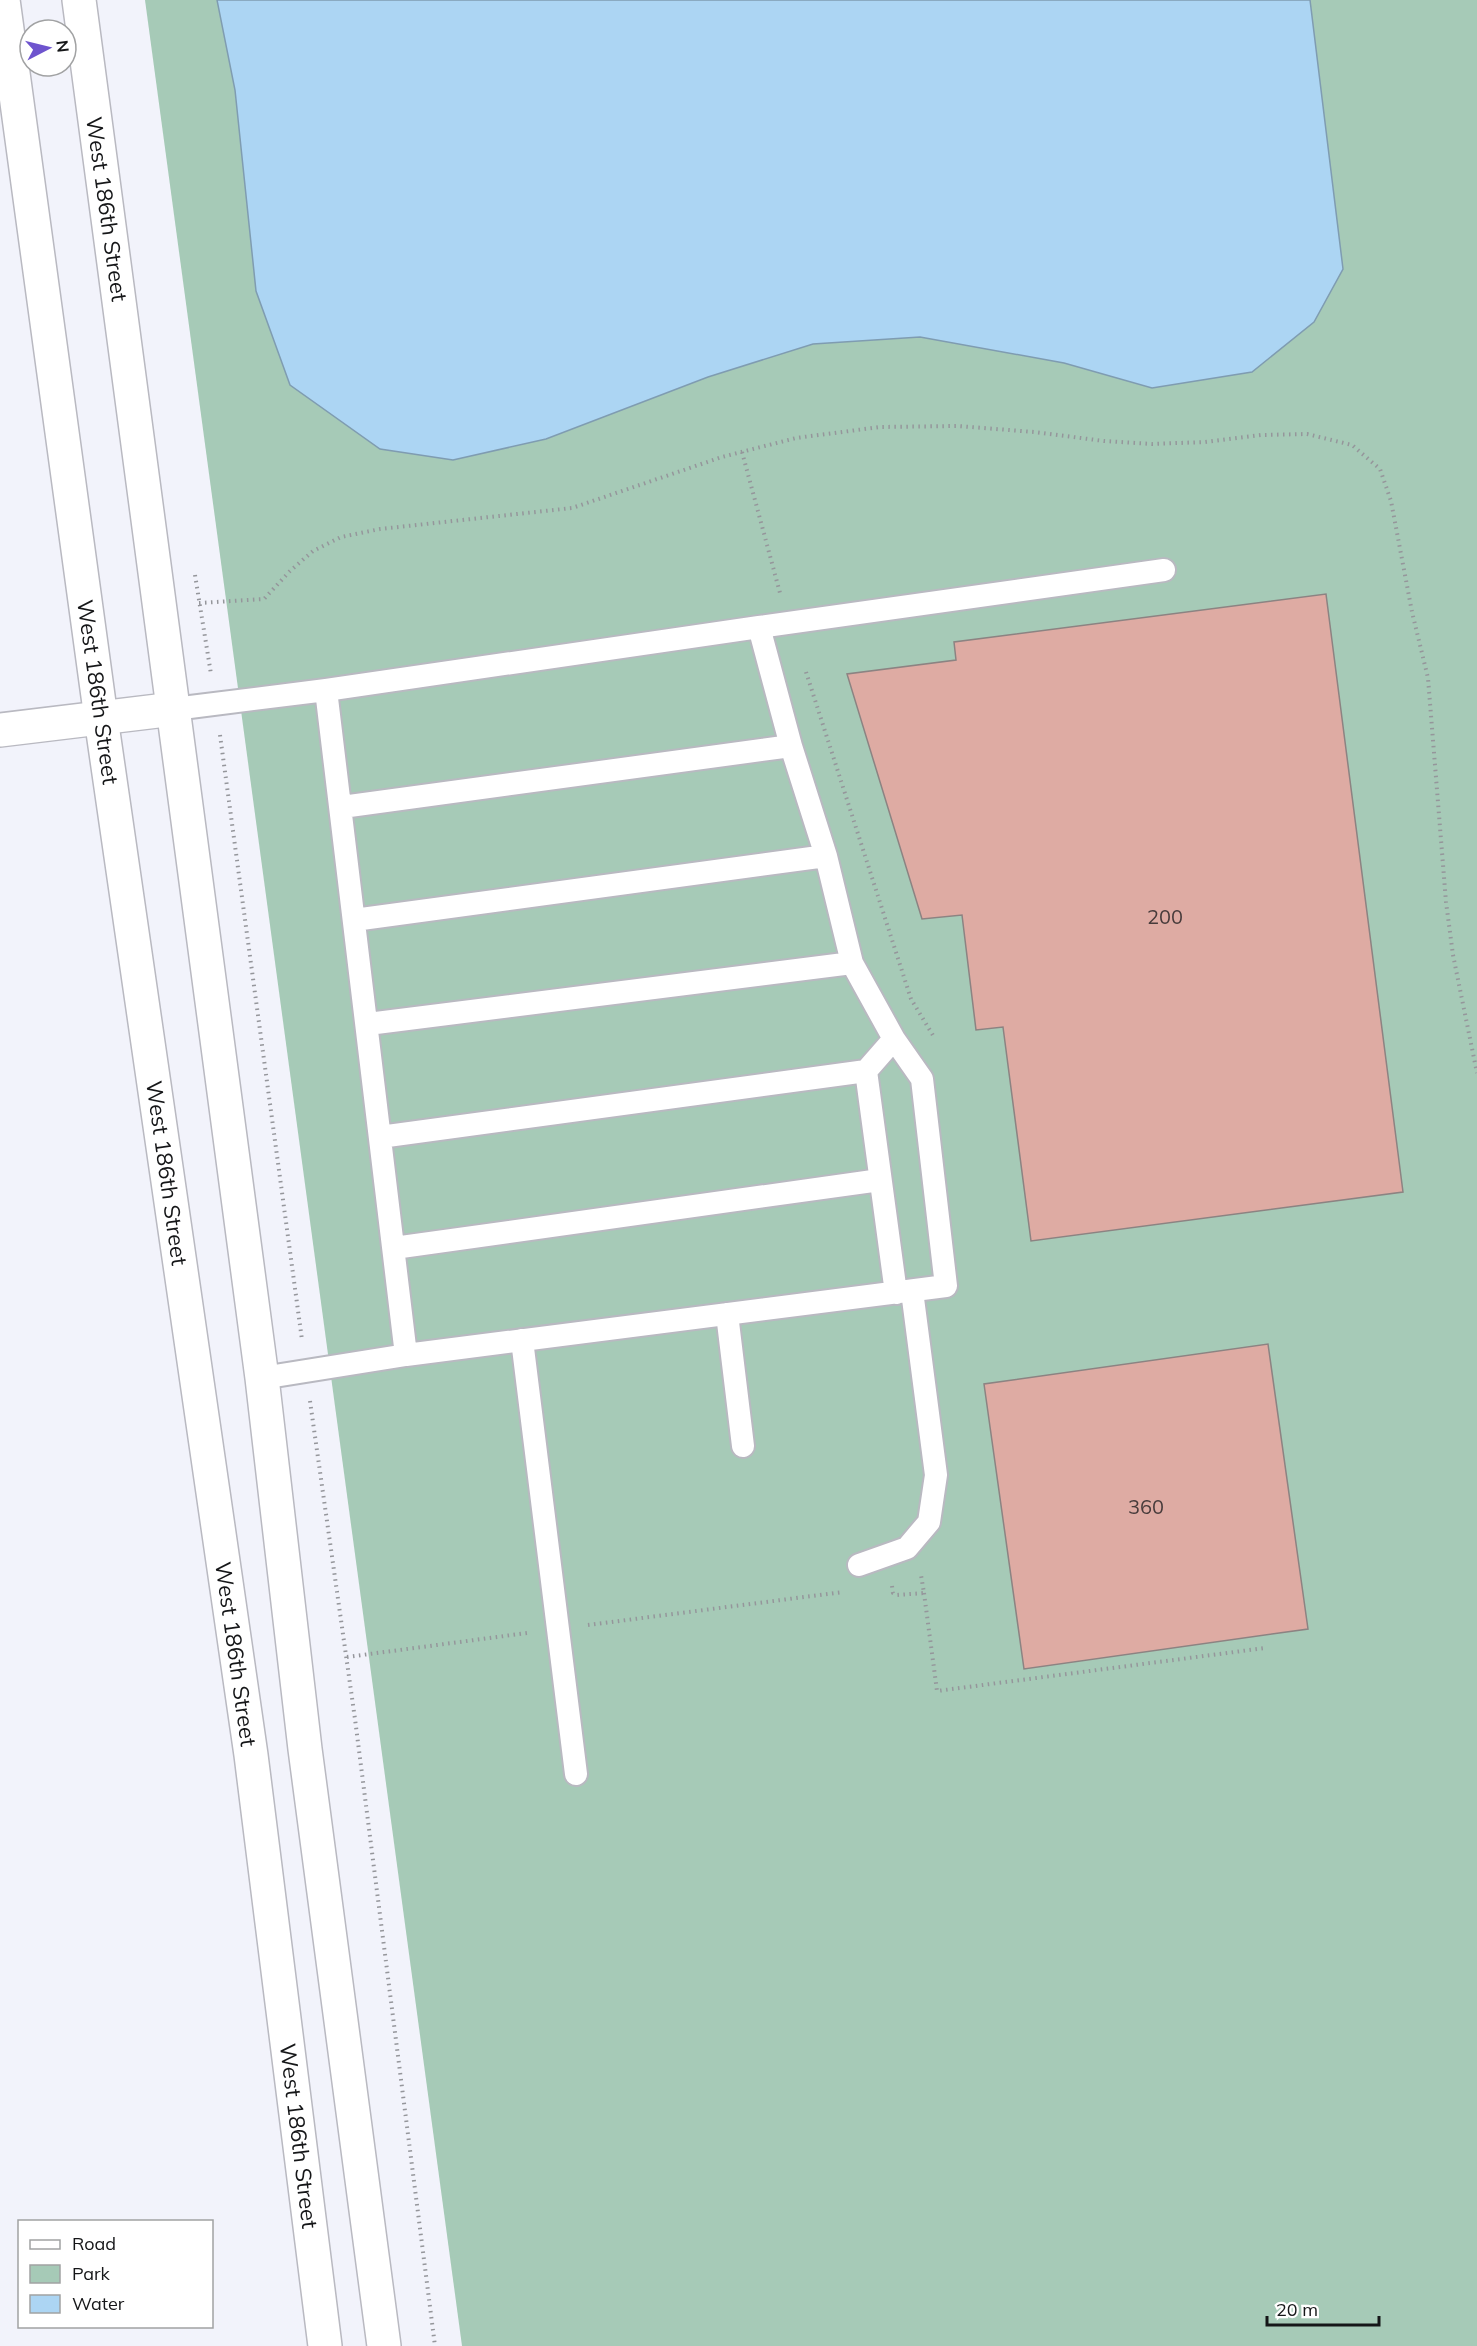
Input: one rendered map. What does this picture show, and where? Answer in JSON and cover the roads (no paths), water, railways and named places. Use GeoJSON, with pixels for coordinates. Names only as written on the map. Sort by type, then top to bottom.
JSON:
{"type":"FeatureCollection","features":[{"type":"Feature","properties":{"kind":"street","name":"West 186th Street"},"geometry":{"type":"LineString","coordinates":[[3,0],[101,718],[251,1755],[325,2346]]}},
{"type":"Feature","properties":{"kind":"street","name":"West 186th Street"},"geometry":{"type":"LineString","coordinates":[[79,0],[262,1378],[305,1749],[384,2346]]}},
{"type":"Feature","properties":{"kind":"street"},"geometry":{"type":"LineString","coordinates":[[0,730],[174,709]]}},
{"type":"Feature","properties":{"kind":"lane"},"geometry":{"type":"LineString","coordinates":[[174,709],[326,690],[1164,570]]}},
{"type":"Feature","properties":{"kind":"lane"},"geometry":{"type":"LineString","coordinates":[[262,1378],[406,1355],[946,1286],[922,1079],[894,1039],[852,963],[826,856],[791,746],[759,627]]}},
{"type":"Feature","properties":{"kind":"lane"},"geometry":{"type":"LineString","coordinates":[[326,690],[342,807],[406,1355]]}},
{"type":"Feature","properties":{"kind":"lane"},"geometry":{"type":"LineString","coordinates":[[342,807],[791,746]]}},
{"type":"Feature","properties":{"kind":"lane"},"geometry":{"type":"LineString","coordinates":[[354,920],[826,856]]}},
{"type":"Feature","properties":{"kind":"lane"},"geometry":{"type":"LineString","coordinates":[[368,1024],[852,963]]}},
{"type":"Feature","properties":{"kind":"lane"},"geometry":{"type":"LineString","coordinates":[[380,1137],[866,1071],[894,1039]]}},
{"type":"Feature","properties":{"kind":"lane"},"geometry":{"type":"LineString","coordinates":[[859,1565],[907,1548],[929,1522],[936,1475],[904,1292],[880,1180],[866,1071]]}},
{"type":"Feature","properties":{"kind":"lane"},"geometry":{"type":"LineString","coordinates":[[394,1248],[880,1180]]}},
{"type":"Feature","properties":{"kind":"lane"},"geometry":{"type":"LineString","coordinates":[[727,1314],[743,1446]]}},
{"type":"Feature","properties":{"kind":"lane"},"geometry":{"type":"LineString","coordinates":[[522,1341],[576,1774]]}},
{"type":"Feature","properties":{"kind":"water"},"geometry":{"type":"Polygon","coordinates":[[[217,0],[1310,0],[1343,269],[1314,322],[1252,372],[1152,388],[1064,363],[920,337],[813,344],[708,377],[546,439],[453,460],[380,449],[290,385],[256,291],[235,90],[217,0]]]}}]}
